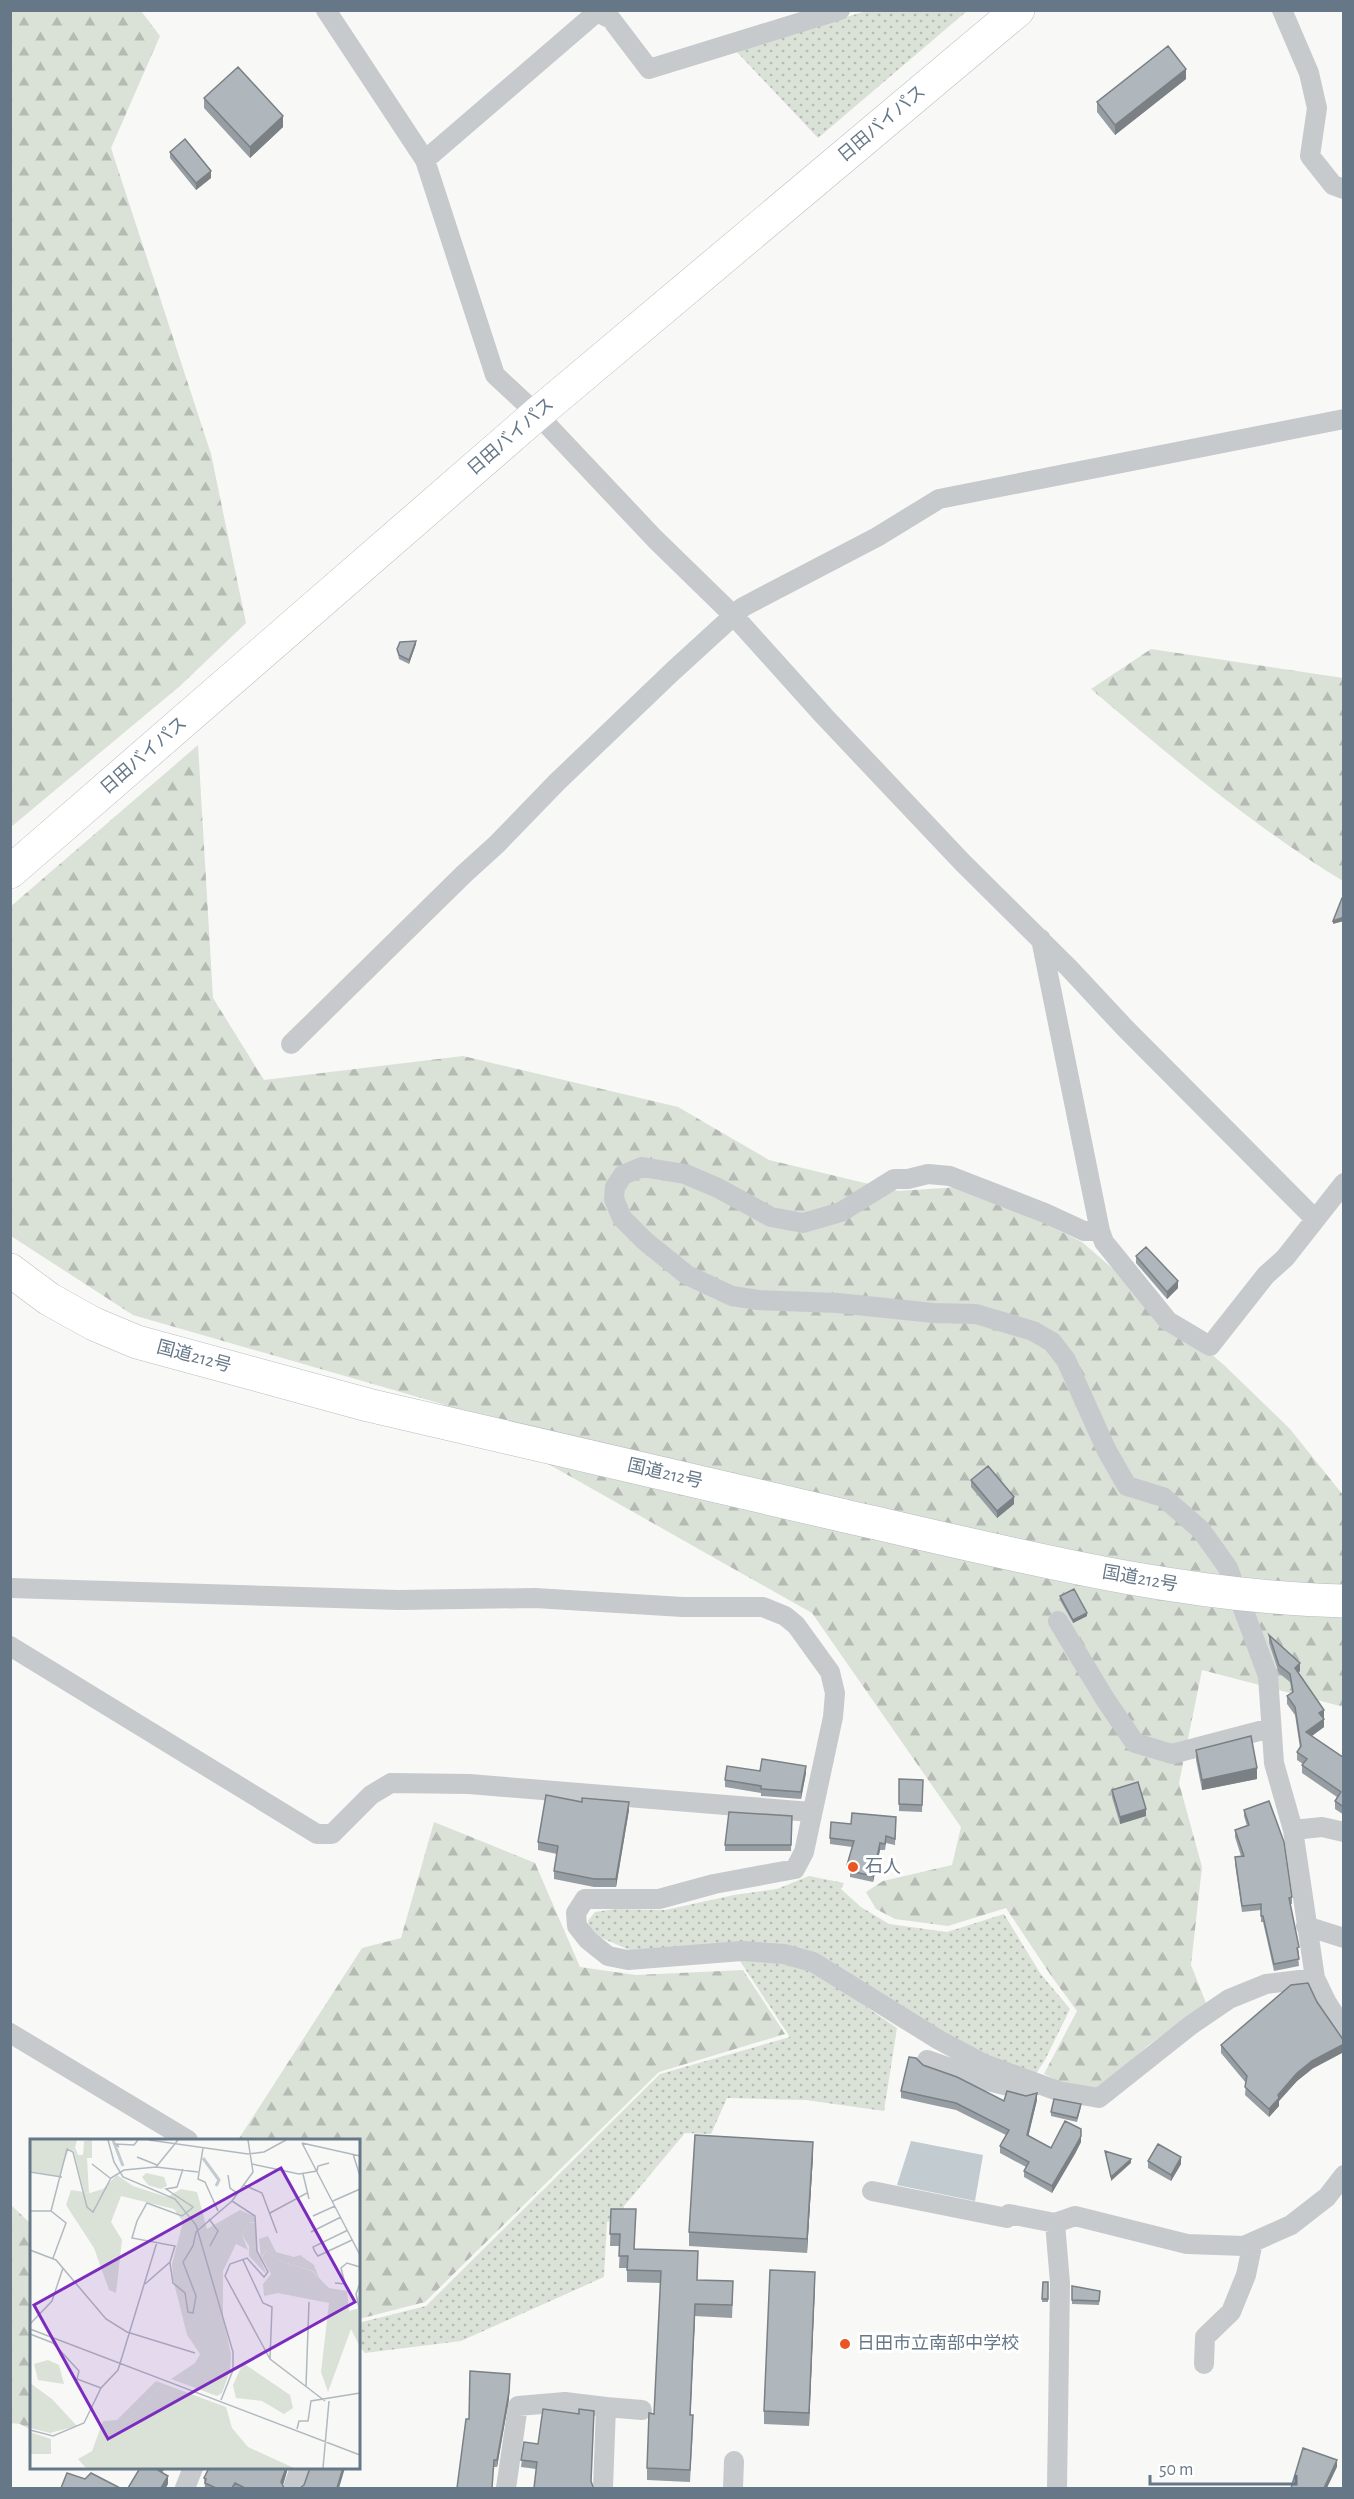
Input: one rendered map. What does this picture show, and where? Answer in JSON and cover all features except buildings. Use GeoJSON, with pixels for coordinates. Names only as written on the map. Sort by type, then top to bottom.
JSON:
{"type":"FeatureCollection","features":[{"type":"Feature","properties":{"kind":"highway","name":"日田バイパス"},"geometry":{"type":"LineString","coordinates":[[10,872],[537,414],[1018,10]]}},
{"type":"Feature","properties":{"kind":"highway","name":"国道212号"},"geometry":{"type":"LineString","coordinates":[[10,1270],[49,1299],[94,1324],[137,1342],[368,1405],[1077,1568],[1190,1588],[1284,1600],[1344,1601]]}},
{"type":"Feature","properties":{"kind":"street"},"geometry":{"type":"LineString","coordinates":[[326,10],[425,160],[495,375],[537,414],[655,539],[734,616],[824,716],[963,863],[1041,939],[1124,1028],[1315,1219]]}},
{"type":"Feature","properties":{"kind":"street"},"geometry":{"type":"LineString","coordinates":[[425,160],[597,12],[611,19],[649,69],[840,10]]}},
{"type":"Feature","properties":{"kind":"street"},"geometry":{"type":"LineString","coordinates":[[1282,10],[1309,73],[1317,108],[1311,156],[1333,185],[1344,189]]}},
{"type":"Feature","properties":{"kind":"street"},"geometry":{"type":"LineString","coordinates":[[291,1044],[497,844],[557,782],[743,607],[876,537],[939,499],[1344,419]]}},
{"type":"Feature","properties":{"kind":"street"},"geometry":{"type":"LineString","coordinates":[[1041,939],[1100,1231],[1104,1242],[1168,1321],[1210,1346],[1266,1275],[1285,1258],[1344,1183]]}},
{"type":"Feature","properties":{"kind":"street"},"geometry":{"type":"LineString","coordinates":[[1100,1231],[1084,1231],[1045,1213],[950,1176],[928,1174],[908,1179],[894,1179],[841,1212],[803,1223],[771,1217],[718,1188],[684,1174],[642,1167],[623,1175],[615,1187],[614,1199],[622,1218],[645,1241],[687,1275],[732,1296],[758,1300],[838,1303],[933,1313],[976,1314],[1033,1331],[1052,1342],[1075,1377],[1107,1451],[1127,1486],[1163,1497],[1201,1530],[1228,1568],[1268,1676],[1274,1764],[1293,1830],[1315,1978],[1327,2003],[1344,2029]]}},
{"type":"Feature","properties":{"kind":"street"},"geometry":{"type":"LineString","coordinates":[[10,1588],[399,1600],[535,1598],[683,1607],[763,1607],[785,1616],[796,1625],[830,1672],[835,1693],[833,1717],[804,1852],[795,1869],[714,1884],[659,1899],[585,1899],[576,1913],[577,1926],[588,1940],[608,1956],[627,1960],[742,1951],[784,1954],[813,1962],[939,2040],[984,2064],[1058,2091],[1099,2098],[1191,2025],[1229,1999],[1266,1984],[1315,1978]]}},
{"type":"Feature","properties":{"kind":"street"},"geometry":{"type":"LineString","coordinates":[[1058,1621],[1105,1699],[1135,1743],[1172,1755],[1271,1728]]}},
{"type":"Feature","properties":{"kind":"street"},"geometry":{"type":"LineString","coordinates":[[10,1646],[317,1834],[332,1834],[371,1795],[391,1784],[469,1784],[811,1812]]}},
{"type":"Feature","properties":{"kind":"street"},"geometry":{"type":"LineString","coordinates":[[1293,1830],[1322,1827],[1344,1832]]}},
{"type":"Feature","properties":{"kind":"street"},"geometry":{"type":"LineString","coordinates":[[1306,1926],[1344,1938]]}},
{"type":"Feature","properties":{"kind":"street"},"geometry":{"type":"LineString","coordinates":[[10,2033],[186,2139]]}},
{"type":"Feature","properties":{"kind":"street"},"geometry":{"type":"LineString","coordinates":[[927,2060],[984,2080],[1044,2095],[1056,2094],[1058,2091]]}},
{"type":"Feature","properties":{"kind":"street"},"geometry":{"type":"LineString","coordinates":[[872,2191],[1007,2218],[1009,2214],[1055,2223],[1075,2216],[1187,2244],[1244,2246],[1291,2225],[1327,2197],[1344,2175]]}},
{"type":"Feature","properties":{"kind":"street"},"geometry":{"type":"LineString","coordinates":[[1055,2223],[1060,2283],[1057,2488]]}},
{"type":"Feature","properties":{"kind":"street"},"geometry":{"type":"LineString","coordinates":[[1204,2364],[1205,2337],[1231,2312],[1246,2276],[1253,2242]]}},
{"type":"Feature","properties":{"kind":"street"},"geometry":{"type":"LineString","coordinates":[[506,2488],[518,2406],[565,2402],[642,2410]]}},
{"type":"Feature","properties":{"kind":"street"},"geometry":{"type":"LineString","coordinates":[[603,2488],[606,2408]]}},
{"type":"Feature","properties":{"kind":"street"},"geometry":{"type":"LineString","coordinates":[[733,2488],[734,2461]]}},
{"type":"Feature","properties":{"kind":"street"},"geometry":{"type":"LineString","coordinates":[[185,2488],[193,2469]]}},
{"type":"Feature","properties":{"kind":"street"},"geometry":{"type":"LineString","coordinates":[[293,2488],[300,2469]]}},
{"type":"Feature","properties":{"kind":"green space"},"geometry":{"type":"Polygon","coordinates":[[[11,10],[141,11],[160,36],[111,148],[211,454],[246,623],[180,686],[11,827],[11,10]]]}},
{"type":"Feature","properties":{"kind":"green space"},"geometry":{"type":"Polygon","coordinates":[[[866,11],[967,11],[818,138],[736,51],[866,11]]]}},
{"type":"Feature","properties":{"kind":"green space"},"geometry":{"type":"Polygon","coordinates":[[[1151,649],[1343,678],[1343,881],[1245,814],[1183,766],[1091,689],[1151,649]]]}},
{"type":"Feature","properties":{"kind":"green space"},"geometry":{"type":"Polygon","coordinates":[[[198,745],[213,998],[264,1080],[463,1056],[678,1107],[769,1160],[898,1191],[959,1187],[1034,1218],[1082,1242],[1225,1366],[1290,1429],[1343,1495],[1344,1707],[1202,1670],[1179,1783],[1202,1867],[1191,1965],[1206,2003],[1146,2047],[1103,2091],[1073,2088],[1044,2074],[1077,2011],[1006,1908],[948,1926],[895,1919],[876,1909],[866,1892],[883,1881],[952,1865],[961,1827],[812,1613],[442,1404],[133,1315],[11,1236],[10,907],[198,745]]]}},
{"type":"Feature","properties":{"kind":"green space"},"geometry":{"type":"Polygon","coordinates":[[[434,1822],[535,1863],[580,1967],[636,1975],[743,1970],[785,2034],[659,2072],[425,2302],[360,2319],[360,2139],[239,2139],[362,1948],[401,1938],[434,1822]]]}},
{"type":"Feature","properties":{"kind":"green space"},"geometry":{"type":"Polygon","coordinates":[[[809,1876],[844,1883],[841,1889],[861,1907],[889,1924],[947,1932],[1004,1914],[1040,1973],[1070,2009],[1045,2060],[1035,2075],[991,2059],[816,1958],[639,1954],[590,1933],[588,1921],[595,1912],[615,1909],[665,1910],[734,1895],[777,1889],[809,1876]]]}},
{"type":"Feature","properties":{"kind":"green space"},"geometry":{"type":"Polygon","coordinates":[[[740,1961],[783,1962],[812,1970],[897,2028],[884,2111],[806,2100],[727,2098],[711,2134],[685,2133],[624,2206],[623,2218],[607,2222],[604,2277],[461,2341],[365,2353],[360,2347],[360,2322],[426,2306],[660,2074],[790,2037],[740,1961]]]}},
{"type":"Feature","properties":{"kind":"green space"},"geometry":{"type":"Polygon","coordinates":[[[10,2204],[30,2223],[30,2429],[20,2424],[11,2423],[10,2204]]]}},
{"type":"Feature","properties":{"kind":"shaded area"},"geometry":{"type":"Polygon","coordinates":[[[911,2141],[983,2155],[975,2201],[897,2185],[911,2141]]]}},
{"type":"Feature","properties":{"kind":"place","name":"石人"},"geometry":{"type":"Point","coordinates":[853,1867]}},
{"type":"Feature","properties":{"kind":"place","name":"日田市立南部中学校"},"geometry":{"type":"Point","coordinates":[845,2344]}}]}
